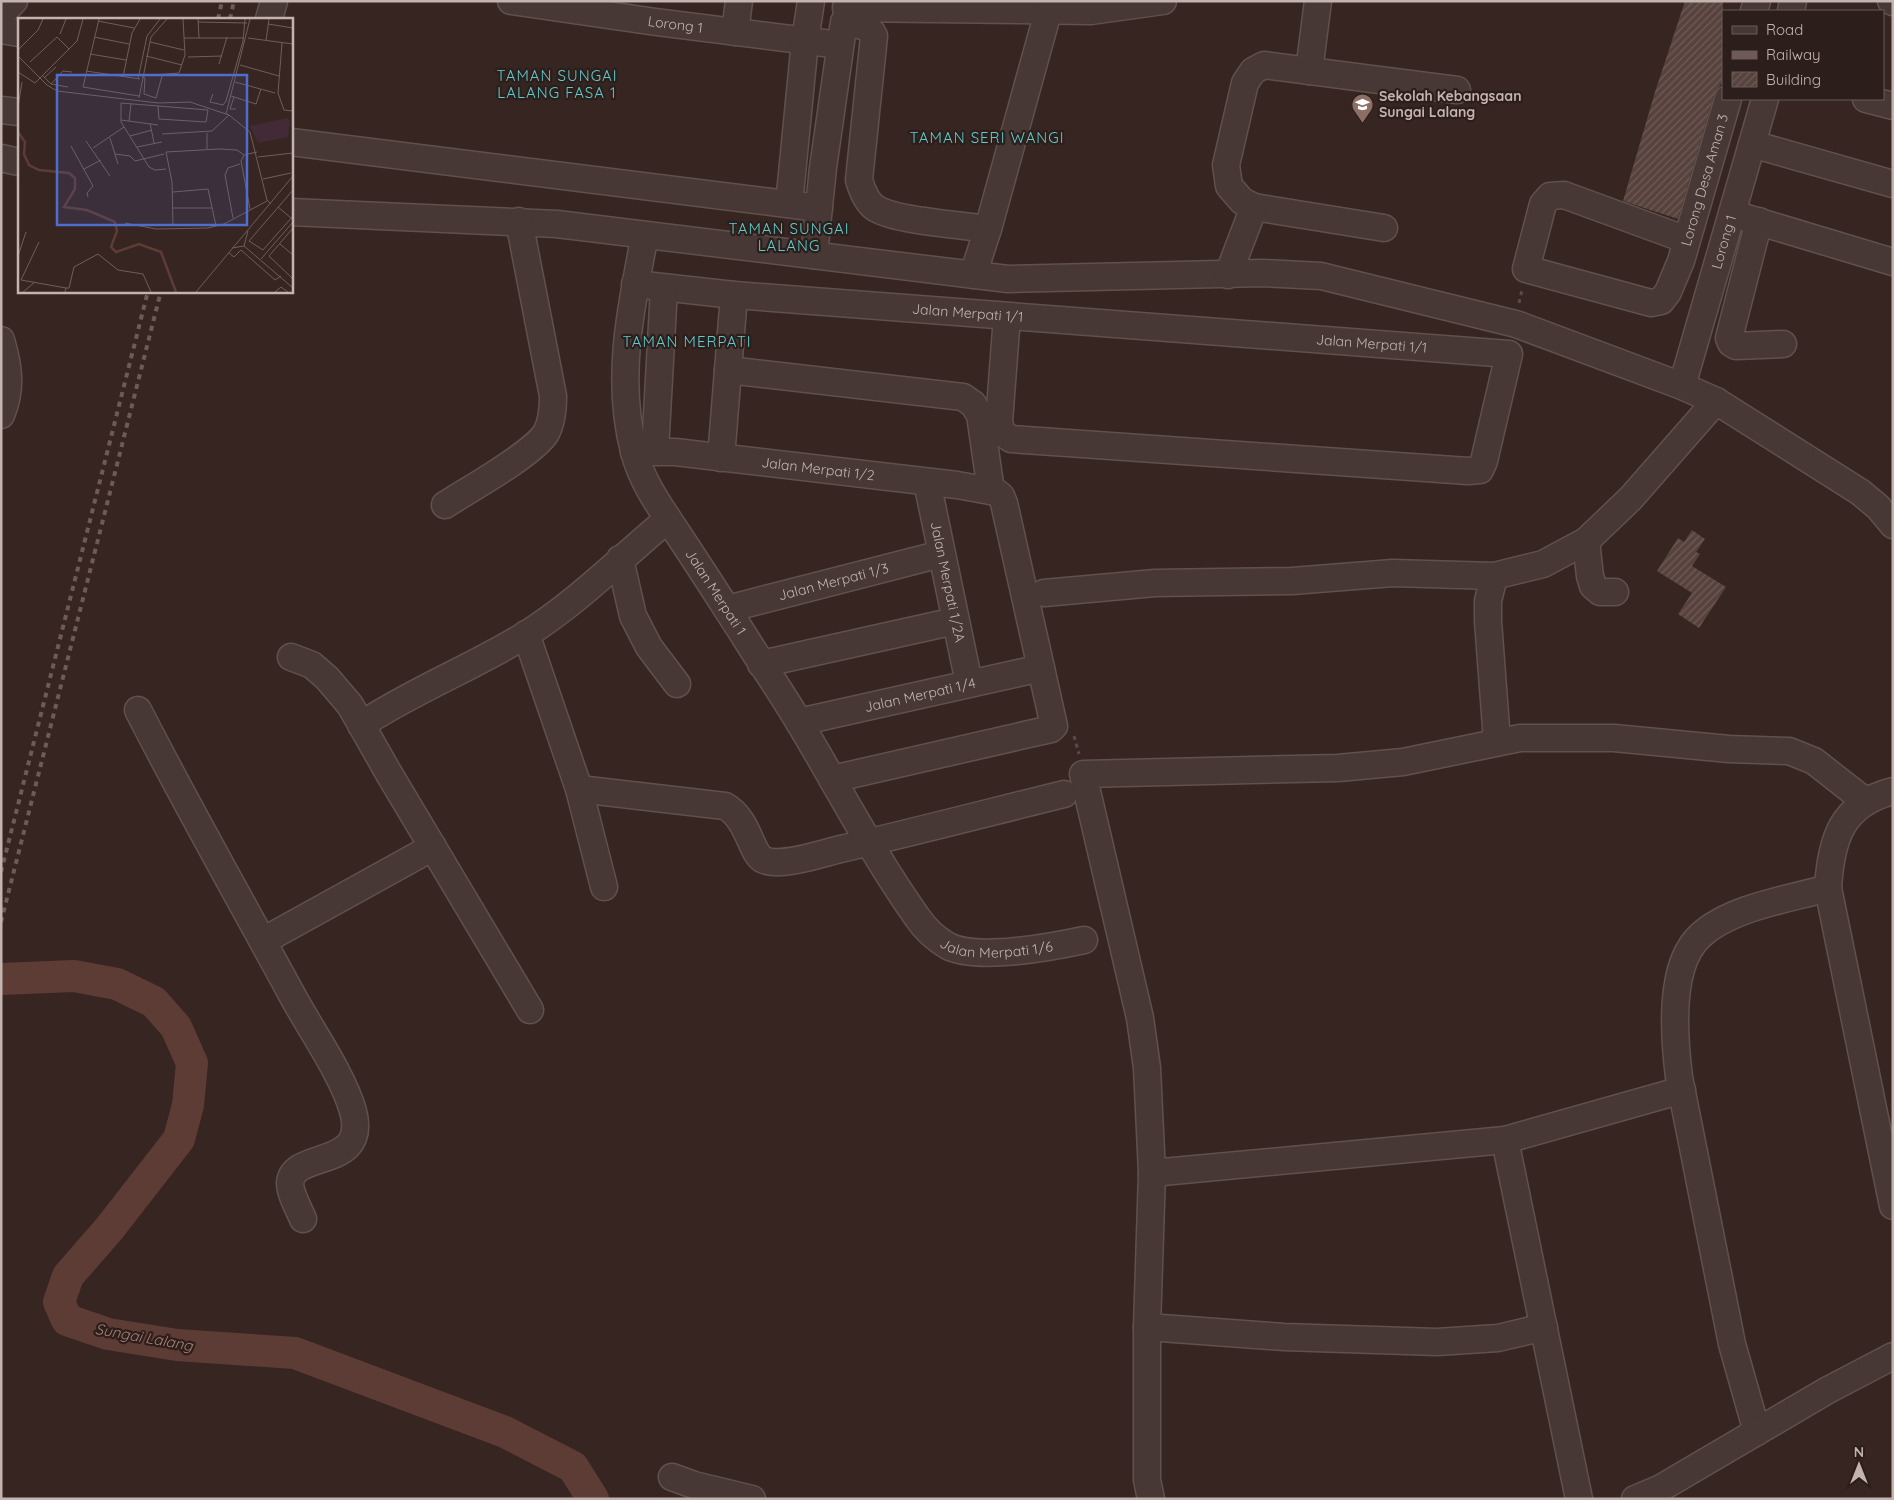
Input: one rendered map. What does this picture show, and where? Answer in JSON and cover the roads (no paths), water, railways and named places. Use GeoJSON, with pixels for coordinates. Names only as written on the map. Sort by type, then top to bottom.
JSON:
{"type":"FeatureCollection","features":[{"type":"Feature","properties":{"kind":"street"},"geometry":{"type":"LineString","coordinates":[[1,15],[14,1]]}},
{"type":"Feature","properties":{"kind":"street"},"geometry":{"type":"LineString","coordinates":[[269,18],[274,1]]}},
{"type":"Feature","properties":{"kind":"street","name":"Lorong 1"},"geometry":{"type":"LineString","coordinates":[[511,1],[658,12],[735,32],[805,41],[844,19]]}},
{"type":"Feature","properties":{"kind":"street"},"geometry":{"type":"LineString","coordinates":[[735,32],[739,1]]}},
{"type":"Feature","properties":{"kind":"street"},"geometry":{"type":"LineString","coordinates":[[788,204],[805,41],[812,1]]}},
{"type":"Feature","properties":{"kind":"street"},"geometry":{"type":"LineString","coordinates":[[844,19],[1091,11],[1163,1]]}},
{"type":"Feature","properties":{"kind":"street"},"geometry":{"type":"LineString","coordinates":[[1309,71],[1318,1]]}},
{"type":"Feature","properties":{"kind":"street"},"geometry":{"type":"LineString","coordinates":[[973,275],[988,229],[1048,12]]}},
{"type":"Feature","properties":{"kind":"street"},"geometry":{"type":"LineString","coordinates":[[814,255],[844,19]]}},
{"type":"Feature","properties":{"kind":"street"},"geometry":{"type":"LineString","coordinates":[[844,19],[866,26],[872,30],[874,36],[859,180],[863,193],[876,209],[898,216],[988,229]]}},
{"type":"Feature","properties":{"kind":"street"},"geometry":{"type":"LineString","coordinates":[[1,30],[18,33]]}},
{"type":"Feature","properties":{"kind":"street"},"geometry":{"type":"LineString","coordinates":[[1384,228],[1254,207],[1242,201],[1229,186],[1226,165],[1245,83],[1253,71],[1264,65],[1457,90]]}},
{"type":"Feature","properties":{"kind":"street","name":"Lorong Desa Aman 3"},"geometry":{"type":"LineString","coordinates":[[1684,251],[1564,195],[1550,196],[1543,204],[1526,269],[1651,303],[1661,301],[1668,292],[1684,251],[1728,100]]}},
{"type":"Feature","properties":{"kind":"street","name":"Lorong 1"},"geometry":{"type":"LineString","coordinates":[[1682,386],[1765,100]]}},
{"type":"Feature","properties":{"kind":"street"},"geometry":{"type":"LineString","coordinates":[[1870,100],[1893,106]]}},
{"type":"Feature","properties":{"kind":"street"},"geometry":{"type":"LineString","coordinates":[[1,110],[18,112]]}},
{"type":"Feature","properties":{"kind":"street"},"geometry":{"type":"LineString","coordinates":[[292,142],[819,208]]}},
{"type":"Feature","properties":{"kind":"street"},"geometry":{"type":"LineString","coordinates":[[1752,144],[1893,184]]}},
{"type":"Feature","properties":{"kind":"street"},"geometry":{"type":"LineString","coordinates":[[1,158],[18,162]]}},
{"type":"Feature","properties":{"kind":"street"},"geometry":{"type":"LineString","coordinates":[[1228,275],[1254,207]]}},
{"type":"Feature","properties":{"kind":"street"},"geometry":{"type":"LineString","coordinates":[[292,212],[519,221],[645,234],[973,275],[1036,280],[1292,274],[1321,276],[1516,324],[1682,386],[1716,401],[1888,510]]}},
{"type":"Feature","properties":{"kind":"street"},"geometry":{"type":"LineString","coordinates":[[1732,213],[1893,262]]}},
{"type":"Feature","properties":{"kind":"street"},"geometry":{"type":"LineString","coordinates":[[445,505],[529,450],[545,434],[552,415],[553,396],[519,221]]}},
{"type":"Feature","properties":{"kind":"street"},"geometry":{"type":"LineString","coordinates":[[1759,222],[1729,338],[1731,344],[1736,346],[1783,344]]}},
{"type":"Feature","properties":{"kind":"street","name":"Jalan Merpati 1"},"geometry":{"type":"LineString","coordinates":[[645,234],[635,284],[625,363],[628,425],[644,451],[640,471],[668,519],[798,722],[868,842],[919,919]]}},
{"type":"Feature","properties":{"kind":"street"},"geometry":{"type":"LineString","coordinates":[[1684,251],[1715,271]]}},
{"type":"Feature","properties":{"kind":"street","name":"Jalan Merpati 1/1"},"geometry":{"type":"LineString","coordinates":[[635,284],[734,295],[1509,354]]}},
{"type":"Feature","properties":{"kind":"street"},"geometry":{"type":"LineString","coordinates":[[644,451],[664,288]]}},
{"type":"Feature","properties":{"kind":"street"},"geometry":{"type":"LineString","coordinates":[[721,458],[734,295]]}},
{"type":"Feature","properties":{"kind":"street"},"geometry":{"type":"LineString","coordinates":[[1007,316],[999,422],[1002,433],[1011,439],[1297,461],[1480,470],[1484,461],[1516,324]]}},
{"type":"Feature","properties":{"kind":"street"},"geometry":{"type":"LineString","coordinates":[[1,340],[9,365],[10,382],[1,415]]}},
{"type":"Feature","properties":{"kind":"street"},"geometry":{"type":"LineString","coordinates":[[728,370],[963,398],[973,404],[980,415],[1054,726],[1052,729],[832,779]]}},
{"type":"Feature","properties":{"kind":"street"},"geometry":{"type":"LineString","coordinates":[[1044,593],[1155,583],[1292,581],[1393,574],[1494,576],[1543,564],[1586,541],[1631,498],[1716,401]]}},
{"type":"Feature","properties":{"kind":"street","name":"Jalan Merpati 1/2"},"geometry":{"type":"LineString","coordinates":[[644,451],[927,482],[999,497]]}},
{"type":"Feature","properties":{"kind":"street","name":"Jalan Merpati 1/2A"},"geometry":{"type":"LineString","coordinates":[[927,482],[969,683]]}},
{"type":"Feature","properties":{"kind":"street"},"geometry":{"type":"LineString","coordinates":[[362,725],[386,709],[526,634],[581,594],[668,519]]}},
{"type":"Feature","properties":{"kind":"street"},"geometry":{"type":"LineString","coordinates":[[1586,541],[1593,586],[1600,592],[1615,592]]}},
{"type":"Feature","properties":{"kind":"street","name":"Jalan Merpati 1/3"},"geometry":{"type":"LineString","coordinates":[[727,609],[941,554]]}},
{"type":"Feature","properties":{"kind":"street"},"geometry":{"type":"LineString","coordinates":[[620,559],[634,616],[649,647],[677,684]]}},
{"type":"Feature","properties":{"kind":"street"},"geometry":{"type":"LineString","coordinates":[[1494,576],[1488,601],[1488,620],[1497,741]]}},
{"type":"Feature","properties":{"kind":"street"},"geometry":{"type":"LineString","coordinates":[[762,664],[955,620]]}},
{"type":"Feature","properties":{"kind":"street"},"geometry":{"type":"LineString","coordinates":[[526,634],[579,789],[604,887]]}},
{"type":"Feature","properties":{"kind":"street"},"geometry":{"type":"LineString","coordinates":[[291,657],[312,665],[327,678],[350,705],[530,1010]]}},
{"type":"Feature","properties":{"kind":"street","name":"Jalan Merpati 1/4"},"geometry":{"type":"LineString","coordinates":[[798,722],[1041,668]]}},
{"type":"Feature","properties":{"kind":"street"},"geometry":{"type":"LineString","coordinates":[[138,710],[236,896],[263,941],[346,1094],[356,1128],[353,1141],[344,1149],[298,1169],[292,1175],[290,1186],[303,1219]]}},
{"type":"Feature","properties":{"kind":"street"},"geometry":{"type":"LineString","coordinates":[[1151,1499],[1147,1480],[1147,1327],[1152,1173],[1148,1068],[1140,1018],[1083,774],[1338,768],[1402,762],[1497,741],[1520,738],[1614,738],[1729,749],[1790,751],[1814,761],[1866,801]]}},
{"type":"Feature","properties":{"kind":"street"},"geometry":{"type":"LineString","coordinates":[[579,789],[725,806],[740,818],[756,853],[761,859],[772,862],[868,842],[1064,794]]}},
{"type":"Feature","properties":{"kind":"street"},"geometry":{"type":"LineString","coordinates":[[1893,791],[1866,801],[1842,827],[1834,840],[1830,858],[1828,888],[1893,1206]]}},
{"type":"Feature","properties":{"kind":"street"},"geometry":{"type":"LineString","coordinates":[[263,941],[433,847]]}},
{"type":"Feature","properties":{"kind":"street"},"geometry":{"type":"LineString","coordinates":[[1757,1432],[1732,1344],[1682,1090],[1674,1036],[1675,1014],[1684,963],[1693,943],[1711,928],[1744,911],[1828,888]]}},
{"type":"Feature","properties":{"kind":"street","name":"Jalan Merpati 1/6"},"geometry":{"type":"LineString","coordinates":[[919,919],[932,935],[957,950],[1020,950],[1053,947],[1084,940]]}},
{"type":"Feature","properties":{"kind":"street"},"geometry":{"type":"LineString","coordinates":[[1152,1173],[1505,1140],[1682,1090]]}},
{"type":"Feature","properties":{"kind":"street"},"geometry":{"type":"LineString","coordinates":[[1505,1140],[1579,1499]]}},
{"type":"Feature","properties":{"kind":"street"},"geometry":{"type":"LineString","coordinates":[[1147,1327],[1284,1337],[1437,1342],[1498,1338],[1544,1327]]}},
{"type":"Feature","properties":{"kind":"street"},"geometry":{"type":"LineString","coordinates":[[1635,1499],[1661,1488],[1828,1390],[1893,1356]]}},
{"type":"Feature","properties":{"kind":"street"},"geometry":{"type":"LineString","coordinates":[[672,1477],[694,1485],[752,1499]]}},
{"type":"Feature","properties":{"kind":"waterway","name":"Sungai Lalang"},"geometry":{"type":"LineString","coordinates":[[1,979],[74,976],[117,984],[154,1002],[176,1027],[192,1063],[188,1105],[179,1139],[109,1229],[68,1276],[59,1302],[67,1320],[108,1334],[177,1345],[295,1353],[505,1432],[573,1467],[593,1499]]}},
{"type":"Feature","properties":{"kind":"railway"},"geometry":{"type":"LineString","coordinates":[[218,18],[222,1]]}},
{"type":"Feature","properties":{"kind":"railway"},"geometry":{"type":"LineString","coordinates":[[230,18],[234,1]]}},
{"type":"Feature","properties":{"kind":"railway"},"geometry":{"type":"LineString","coordinates":[[1,872],[148,292]]}},
{"type":"Feature","properties":{"kind":"railway"},"geometry":{"type":"LineString","coordinates":[[1,922],[161,292]]}},
{"type":"Feature","properties":{"kind":"place","name":"Sekolah Kebangsaan Sungai Lalang"},"geometry":{"type":"Point","coordinates":[1363,123]}},
{"type":"Feature","properties":{"kind":"district","name":"TAMAN SUNGAI LALANG FASA 1"},"geometry":{"type":"Point","coordinates":[557,84]}},
{"type":"Feature","properties":{"kind":"district","name":"TAMAN SERI WANGI"},"geometry":{"type":"Point","coordinates":[987,137]}},
{"type":"Feature","properties":{"kind":"district","name":"TAMAN SUNGAI LALANG"},"geometry":{"type":"Point","coordinates":[789,236]}},
{"type":"Feature","properties":{"kind":"district","name":"TAMAN MERPATI"},"geometry":{"type":"Point","coordinates":[687,341]}}]}
